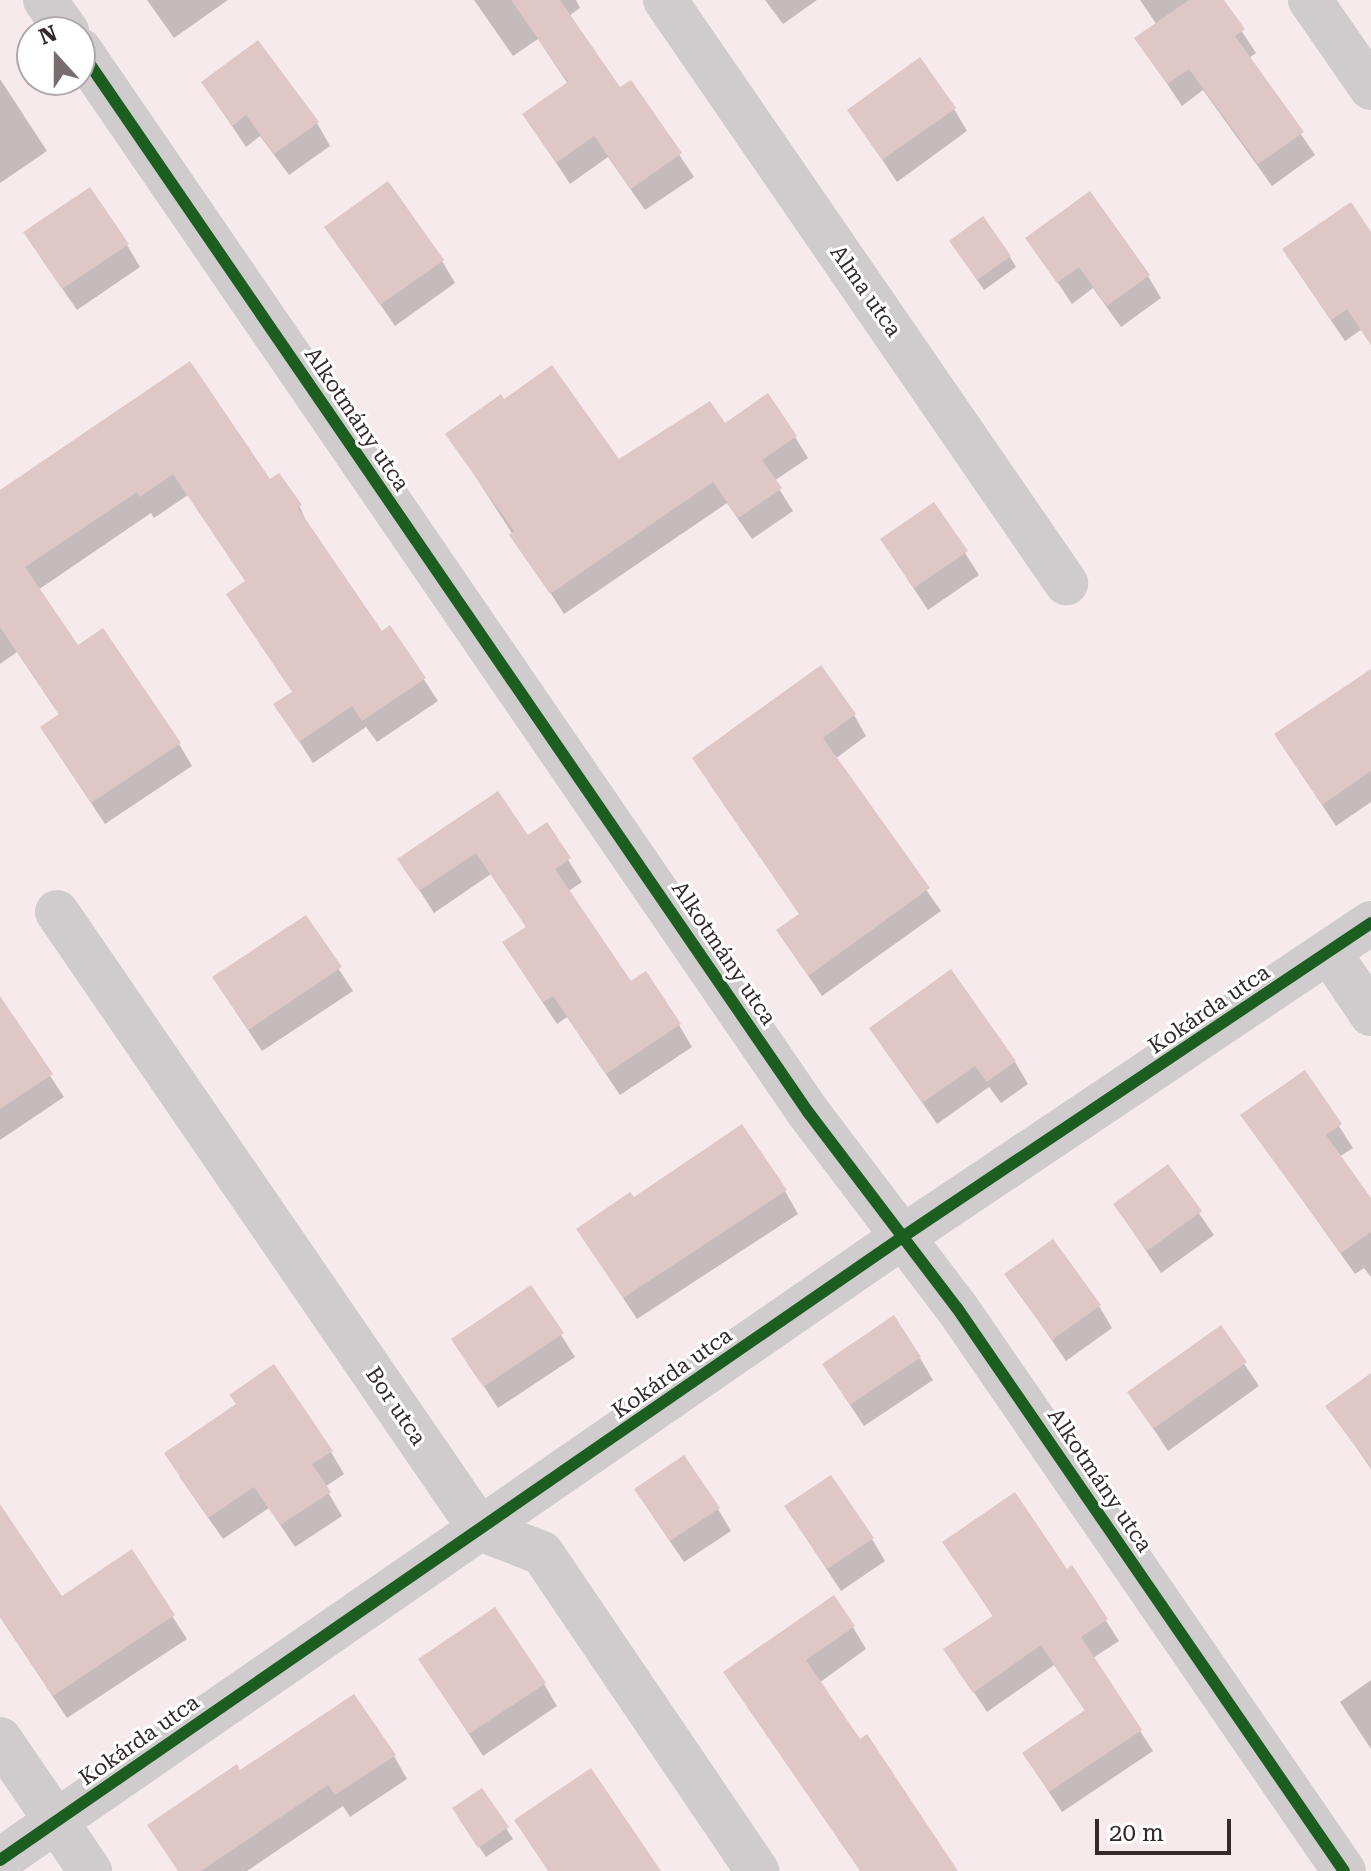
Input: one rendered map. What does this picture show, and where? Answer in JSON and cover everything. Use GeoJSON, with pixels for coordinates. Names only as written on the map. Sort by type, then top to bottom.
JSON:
{"type":"FeatureCollection","features":[{"type":"Feature","properties":{"kind":"street","name":"Alma utca"},"geometry":{"type":"LineString","coordinates":[[665,0],[1066,583]]}},
{"type":"Feature","properties":{"kind":"street"},"geometry":{"type":"LineString","coordinates":[[1310,0],[1371,88]]}},
{"type":"Feature","properties":{"kind":"street","name":"Alkotmány utca"},"geometry":{"type":"LineString","coordinates":[[96,73],[808,1112],[957,1308],[1344,1871]]}},
{"type":"Feature","properties":{"kind":"street","name":"Bor utca"},"geometry":{"type":"LineString","coordinates":[[57,912],[480,1529]]}},
{"type":"Feature","properties":{"kind":"street","name":"Kokárda utca"},"geometry":{"type":"LineString","coordinates":[[0,1860],[904,1236],[1371,923]]}},
{"type":"Feature","properties":{"kind":"street"},"geometry":{"type":"LineString","coordinates":[[1329,952],[1371,1014]]}},
{"type":"Feature","properties":{"kind":"street"},"geometry":{"type":"LineString","coordinates":[[480,1529],[542,1553],[757,1871]]}},
{"type":"Feature","properties":{"kind":"street"},"geometry":{"type":"LineString","coordinates":[[0,1739],[90,1871]]}},
{"type":"Feature","properties":{"kind":"building"},"geometry":{"type":"Polygon","coordinates":[[[511,0],[560,0],[620,87],[631,80],[682,153],[631,189],[594,136],[556,163],[522,114],[568,82],[511,0]]]}},
{"type":"Feature","properties":{"kind":"building"},"geometry":{"type":"Polygon","coordinates":[[[1189,0],[1224,0],[1245,29],[1235,36],[1304,132],[1258,164],[1189,69],[1167,84],[1134,38],[1189,0]]]}},
{"type":"Feature","properties":{"kind":"building"},"geometry":{"type":"Polygon","coordinates":[[[258,40],[319,122],[274,154],[246,115],[232,126],[201,82],[258,40]]]}},
{"type":"Feature","properties":{"kind":"building"},"geometry":{"type":"Polygon","coordinates":[[[920,57],[956,108],[882,160],[847,110],[920,57]]]}},
{"type":"Feature","properties":{"kind":"building"},"geometry":{"type":"Polygon","coordinates":[[[388,181],[444,260],[380,305],[324,227],[388,181]]]}},
{"type":"Feature","properties":{"kind":"building"},"geometry":{"type":"Polygon","coordinates":[[[90,187],[129,244],[62,289],[23,232],[90,187]]]}},
{"type":"Feature","properties":{"kind":"building"},"geometry":{"type":"Polygon","coordinates":[[[1090,191],[1150,275],[1107,306],[1079,267],[1057,283],[1025,238],[1090,191]]]}},
{"type":"Feature","properties":{"kind":"building"},"geometry":{"type":"Polygon","coordinates":[[[1351,202],[1371,232],[1371,345],[1347,309],[1331,320],[1282,249],[1351,202]]]}},
{"type":"Feature","properties":{"kind":"building"},"geometry":{"type":"Polygon","coordinates":[[[983,216],[1011,256],[977,280],[949,241],[983,216]]]}},
{"type":"Feature","properties":{"kind":"building"},"geometry":{"type":"Polygon","coordinates":[[[190,361],[270,479],[279,473],[302,505],[298,508],[382,631],[390,625],[426,678],[362,721],[352,706],[299,742],[273,704],[292,692],[226,594],[245,581],[173,474],[140,497],[137,492],[25,567],[78,645],[103,628],[181,743],[91,803],[40,727],[59,714],[0,627],[0,490],[190,361]]]}},
{"type":"Feature","properties":{"kind":"building"},"geometry":{"type":"Polygon","coordinates":[[[552,365],[619,459],[710,401],[725,423],[768,393],[797,436],[762,460],[782,488],[738,518],[713,482],[550,594],[509,535],[514,531],[445,434],[501,394],[504,399],[552,365]]]}},
{"type":"Feature","properties":{"kind":"building"},"geometry":{"type":"Polygon","coordinates":[[[934,502],[968,551],[914,588],[880,539],[934,502]]]}},
{"type":"Feature","properties":{"kind":"building"},"geometry":{"type":"Polygon","coordinates":[[[821,665],[856,714],[823,738],[930,888],[808,976],[776,930],[799,914],[692,758],[821,665]]]}},
{"type":"Feature","properties":{"kind":"building"},"geometry":{"type":"Polygon","coordinates":[[[1371,669],[1371,771],[1322,805],[1274,734],[1371,669]]]}},
{"type":"Feature","properties":{"kind":"building"},"geometry":{"type":"Polygon","coordinates":[[[498,791],[528,835],[547,822],[571,858],[555,869],[631,981],[646,971],[681,1024],[606,1074],[553,996],[543,1002],[502,942],[526,927],[476,853],[419,891],[397,859],[498,791]]]}},
{"type":"Feature","properties":{"kind":"building"},"geometry":{"type":"Polygon","coordinates":[[[306,915],[342,967],[248,1030],[212,977],[306,915]]]}},
{"type":"Feature","properties":{"kind":"building"},"geometry":{"type":"Polygon","coordinates":[[[951,969],[1016,1061],[987,1082],[975,1066],[922,1103],[869,1028],[951,969]]]}},
{"type":"Feature","properties":{"kind":"building"},"geometry":{"type":"Polygon","coordinates":[[[0,996],[53,1074],[0,1109],[0,996]]]}},
{"type":"Feature","properties":{"kind":"building"},"geometry":{"type":"Polygon","coordinates":[[[1305,1070],[1342,1124],[1326,1135],[1371,1198],[1371,1232],[1341,1253],[1240,1115],[1305,1070]]]}},
{"type":"Feature","properties":{"kind":"building"},"geometry":{"type":"Polygon","coordinates":[[[742,1124],[787,1190],[623,1298],[576,1229],[630,1192],[634,1197],[742,1124]]]}},
{"type":"Feature","properties":{"kind":"building"},"geometry":{"type":"Polygon","coordinates":[[[1168,1164],[1202,1211],[1147,1251],[1113,1204],[1168,1164]]]}},
{"type":"Feature","properties":{"kind":"building"},"geometry":{"type":"Polygon","coordinates":[[[1053,1239],[1101,1305],[1052,1340],[1004,1274],[1053,1239]]]}},
{"type":"Feature","properties":{"kind":"building"},"geometry":{"type":"Polygon","coordinates":[[[531,1285],[564,1333],[483,1387],[451,1339],[531,1285]]]}},
{"type":"Feature","properties":{"kind":"building"},"geometry":{"type":"Polygon","coordinates":[[[894,1315],[921,1357],[850,1405],[822,1364],[894,1315]]]}},
{"type":"Feature","properties":{"kind":"building"},"geometry":{"type":"Polygon","coordinates":[[[1221,1325],[1247,1362],[1153,1429],[1127,1392],[1221,1325]]]}},
{"type":"Feature","properties":{"kind":"building"},"geometry":{"type":"Polygon","coordinates":[[[274,1364],[333,1451],[312,1464],[331,1492],[280,1525],[254,1487],[208,1518],[164,1453],[236,1404],[229,1395],[274,1364]]]}},
{"type":"Feature","properties":{"kind":"building"},"geometry":{"type":"Polygon","coordinates":[[[1371,1373],[1371,1467],[1325,1406],[1371,1373]]]}},
{"type":"Feature","properties":{"kind":"building"},"geometry":{"type":"Polygon","coordinates":[[[684,1455],[720,1508],[670,1541],[634,1489],[684,1455]]]}},
{"type":"Feature","properties":{"kind":"building"},"geometry":{"type":"Polygon","coordinates":[[[831,1475],[874,1538],[827,1569],[784,1506],[831,1475]]]}},
{"type":"Feature","properties":{"kind":"building"},"geometry":{"type":"Polygon","coordinates":[[[1015,1492],[1067,1569],[1072,1565],[1108,1619],[1081,1637],[1142,1730],[1049,1792],[1022,1753],[1085,1710],[1041,1645],[973,1693],[943,1649],[993,1616],[942,1542],[1015,1492]]]}},
{"type":"Feature","properties":{"kind":"building"},"geometry":{"type":"Polygon","coordinates":[[[0,1504],[62,1596],[132,1549],[175,1615],[53,1696],[0,1617],[0,1504]]]}},
{"type":"Feature","properties":{"kind":"building"},"geometry":{"type":"Polygon","coordinates":[[[834,1595],[855,1626],[806,1660],[860,1739],[867,1734],[958,1871],[860,1871],[723,1672],[834,1595]]]}},
{"type":"Feature","properties":{"kind":"building"},"geometry":{"type":"Polygon","coordinates":[[[495,1607],[546,1683],[469,1734],[418,1659],[495,1607]]]}},
{"type":"Feature","properties":{"kind":"building"},"geometry":{"type":"Polygon","coordinates":[[[354,1694],[396,1755],[335,1795],[328,1785],[201,1871],[178,1871],[147,1825],[237,1764],[240,1770],[354,1694]]]}},
{"type":"Feature","properties":{"kind":"building"},"geometry":{"type":"Polygon","coordinates":[[[591,1768],[661,1871],[548,1871],[514,1820],[591,1768]]]}},
{"type":"Feature","properties":{"kind":"building"},"geometry":{"type":"Polygon","coordinates":[[[482,1788],[509,1827],[478,1848],[452,1808],[482,1788]]]}},
{"type":"Feature","properties":{"kind":"cycle path"},"geometry":{"type":"LineString","coordinates":[[96,73],[808,1112],[957,1308],[1344,1871]]}},
{"type":"Feature","properties":{"kind":"cycle path"},"geometry":{"type":"LineString","coordinates":[[0,1860],[904,1236],[1371,923]]}}]}
